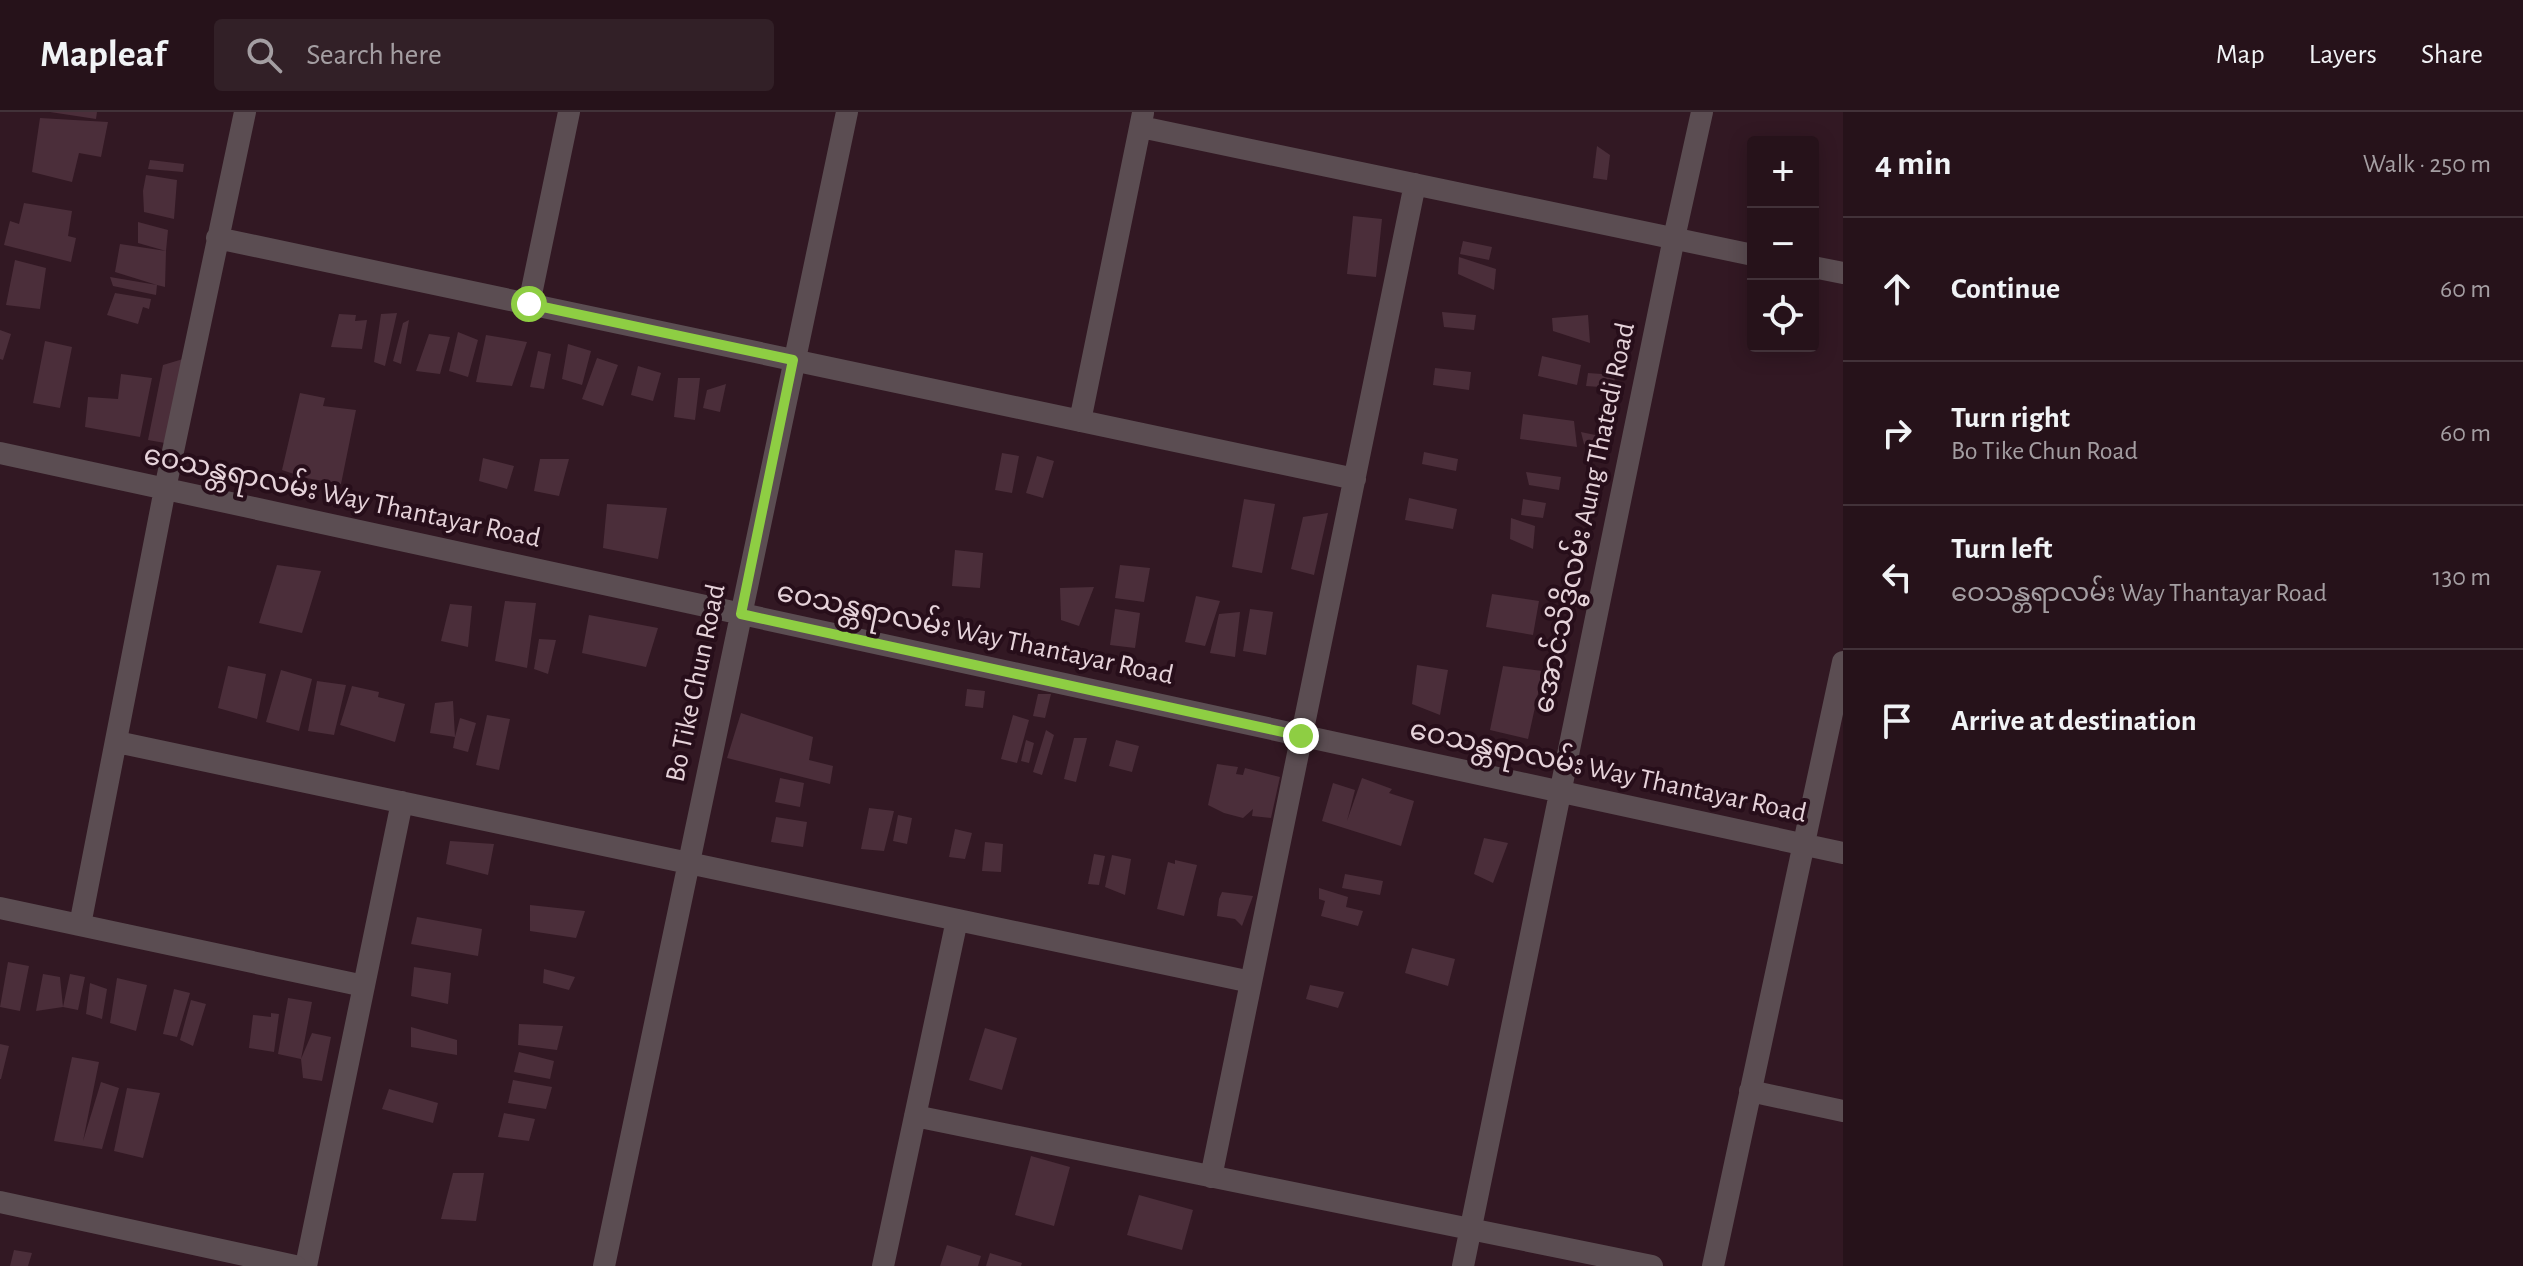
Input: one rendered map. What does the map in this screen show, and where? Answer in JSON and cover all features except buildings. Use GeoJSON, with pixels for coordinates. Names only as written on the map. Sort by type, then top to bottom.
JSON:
{"type":"FeatureCollection","features":[{"type":"Feature","properties":{"kind":"street"},"geometry":{"type":"LineString","coordinates":[[80,925],[165,489],[245,112]]}},
{"type":"Feature","properties":{"kind":"street"},"geometry":{"type":"LineString","coordinates":[[529,304],[569,112]]}},
{"type":"Feature","properties":{"kind":"street","name":"Bo Tike Chun Road"},"geometry":{"type":"LineString","coordinates":[[604,1266],[847,112]]}},
{"type":"Feature","properties":{"kind":"street","name":"အောင်သိဒ္ဓိလမ်း Aung Thatedi Road"},"geometry":{"type":"LineString","coordinates":[[1463,1266],[1702,112]]}},
{"type":"Feature","properties":{"kind":"street"},"geometry":{"type":"LineString","coordinates":[[1080,421],[1142,119],[1415,184],[1747,254]]}},
{"type":"Feature","properties":{"kind":"street"},"geometry":{"type":"LineString","coordinates":[[1211,1177],[1415,184]]}},
{"type":"Feature","properties":{"kind":"street"},"geometry":{"type":"LineString","coordinates":[[217,238],[1355,479]]}},
{"type":"Feature","properties":{"kind":"street"},"geometry":{"type":"LineString","coordinates":[[1819,268],[1843,273]]}},
{"type":"Feature","properties":{"kind":"street","name":"ဝေသန္တရာလမ်း Way Thantayar Road"},"geometry":{"type":"LineString","coordinates":[[0,453],[1843,853]]}},
{"type":"Feature","properties":{"kind":"street"},"geometry":{"type":"LineString","coordinates":[[1713,1266],[1843,662]]}},
{"type":"Feature","properties":{"kind":"street"},"geometry":{"type":"LineString","coordinates":[[117,742],[1251,982]]}},
{"type":"Feature","properties":{"kind":"street"},"geometry":{"type":"LineString","coordinates":[[306,1266],[402,802]]}},
{"type":"Feature","properties":{"kind":"street"},"geometry":{"type":"LineString","coordinates":[[0,908],[364,986]]}},
{"type":"Feature","properties":{"kind":"street"},"geometry":{"type":"LineString","coordinates":[[883,1266],[957,920]]}},
{"type":"Feature","properties":{"kind":"street"},"geometry":{"type":"LineString","coordinates":[[1750,1091],[1843,1111]]}},
{"type":"Feature","properties":{"kind":"street"},"geometry":{"type":"LineString","coordinates":[[915,1116],[1652,1266]]}},
{"type":"Feature","properties":{"kind":"street"},"geometry":{"type":"LineString","coordinates":[[0,1202],[295,1266]]}},
{"type":"Feature","properties":{"kind":"route"},"geometry":{"type":"LineString","coordinates":[[529,304],[793,360],[741,614],[1301,736]]}}]}
